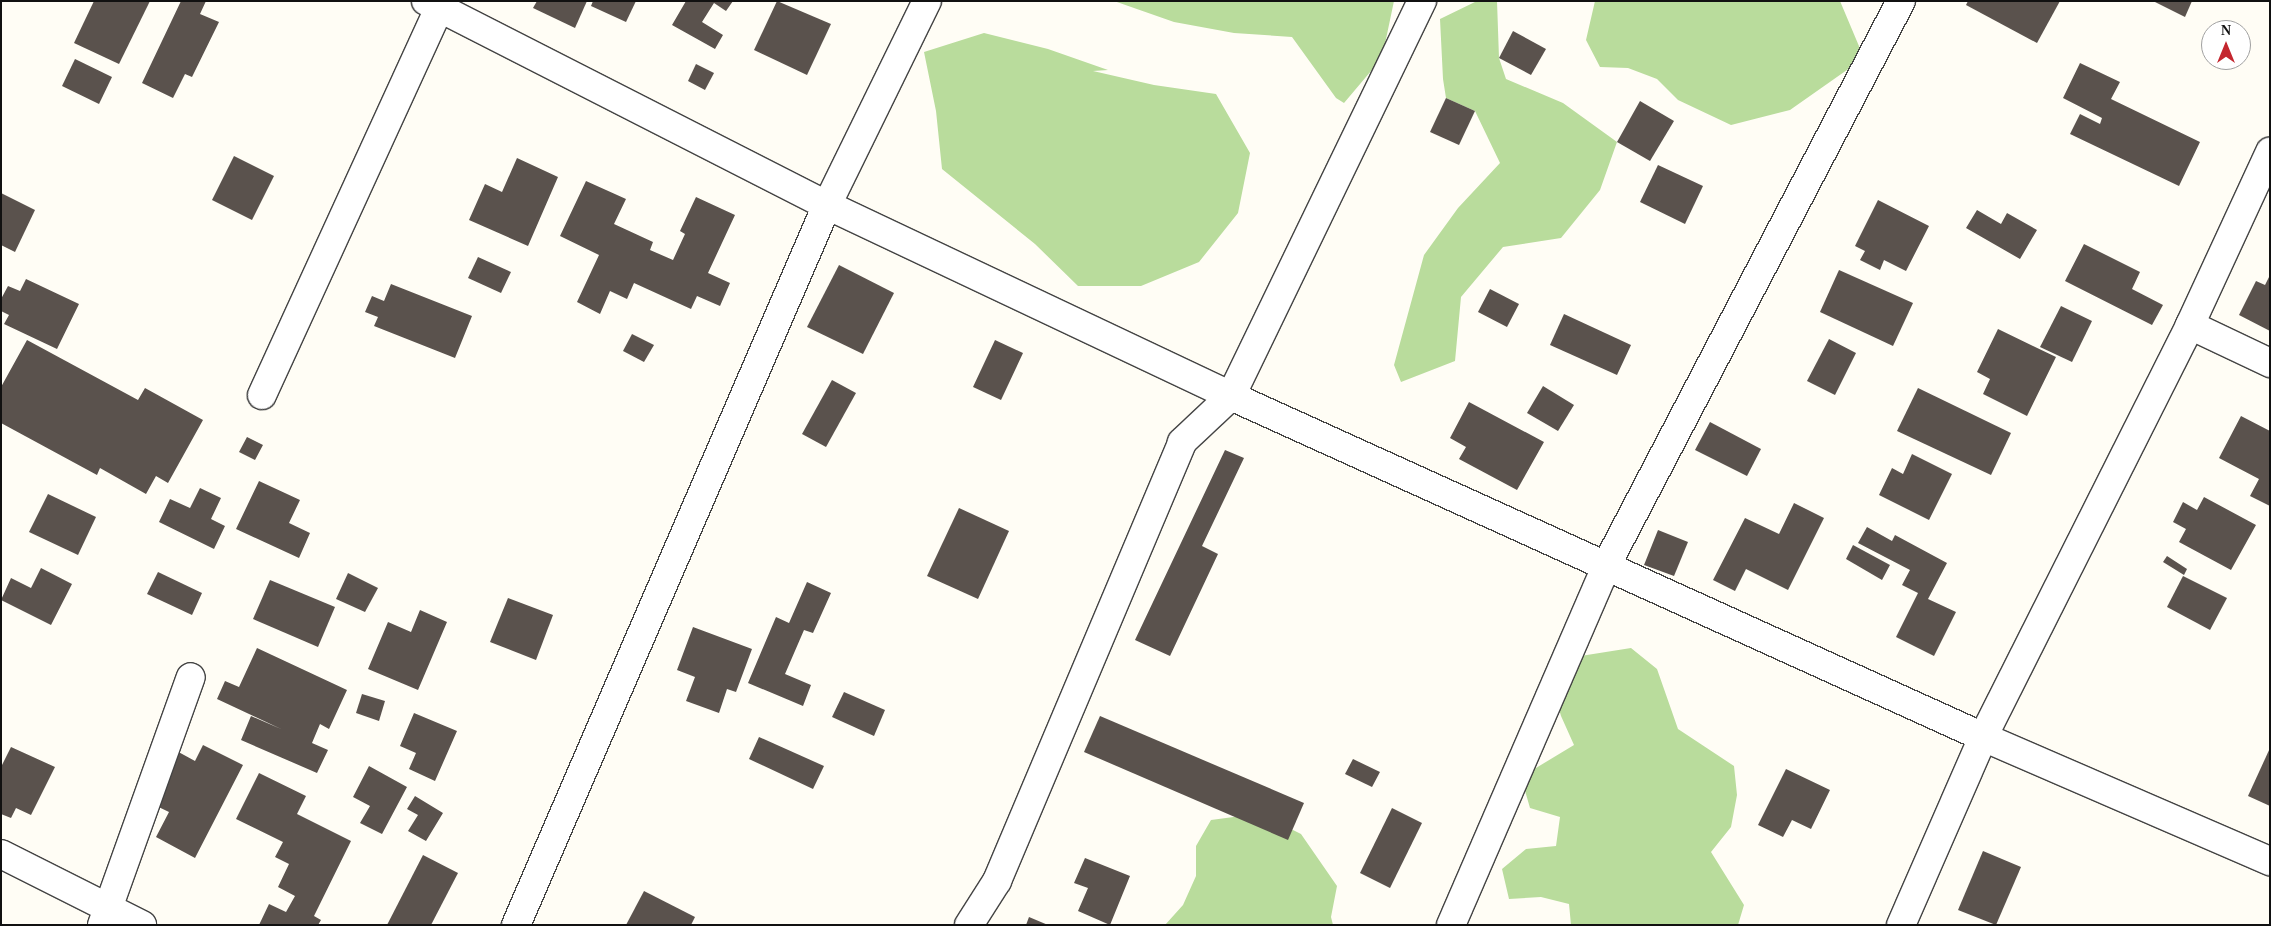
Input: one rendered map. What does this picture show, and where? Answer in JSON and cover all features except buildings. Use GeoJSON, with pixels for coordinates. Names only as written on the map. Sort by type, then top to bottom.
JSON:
{"type":"FeatureCollection","features":[{"type":"Feature","properties":{"kind":"street"},"geometry":{"type":"LineString","coordinates":[[516,925],[828,205],[927,1]]}},
{"type":"Feature","properties":{"kind":"street"},"geometry":{"type":"LineString","coordinates":[[969,925],[997,881],[1182,442],[1231,396],[1422,1]]}},
{"type":"Feature","properties":{"kind":"street"},"geometry":{"type":"LineString","coordinates":[[1451,925],[1607,564],[1901,1]]}},
{"type":"Feature","properties":{"kind":"street"},"geometry":{"type":"LineString","coordinates":[[262,395],[436,3],[828,205],[1231,396],[1607,564],[1983,737],[2270,860]]}},
{"type":"Feature","properties":{"kind":"street"},"geometry":{"type":"LineString","coordinates":[[1901,925],[1983,737],[2190,325],[2270,152]]}},
{"type":"Feature","properties":{"kind":"street"},"geometry":{"type":"LineString","coordinates":[[2190,325],[2270,363]]}},
{"type":"Feature","properties":{"kind":"street"},"geometry":{"type":"LineString","coordinates":[[104,916],[191,677]]}},
{"type":"Feature","properties":{"kind":"street"},"geometry":{"type":"LineString","coordinates":[[1,854],[104,916],[142,925]]}},
{"type":"Feature","properties":{"kind":"green space"},"geometry":{"type":"Polygon","coordinates":[[[1114,1],[1394,1],[1382,58],[1344,103],[1336,98],[1292,37],[1234,33],[1174,22],[1114,1]]]}},
{"type":"Feature","properties":{"kind":"green space"},"geometry":{"type":"Polygon","coordinates":[[[1477,1],[1497,1],[1499,58],[1506,79],[1563,103],[1617,142],[1600,190],[1561,238],[1503,247],[1461,297],[1455,361],[1401,382],[1394,365],[1424,255],[1458,208],[1500,163],[1475,111],[1446,98],[1443,79],[1440,19],[1477,1]]]}},
{"type":"Feature","properties":{"kind":"green space"},"geometry":{"type":"Polygon","coordinates":[[[1595,1],[1840,1],[1864,58],[1790,110],[1731,125],[1678,100],[1657,79],[1628,68],[1600,67],[1586,40],[1595,1]]]}},
{"type":"Feature","properties":{"kind":"green space"},"geometry":{"type":"Polygon","coordinates":[[[984,33],[1048,49],[1108,70],[1093,71],[1154,85],[1216,94],[1250,153],[1238,213],[1199,262],[1141,286],[1078,286],[1035,244],[942,169],[936,111],[924,52],[984,33]]]}},
{"type":"Feature","properties":{"kind":"green space"},"geometry":{"type":"Polygon","coordinates":[[[1631,648],[1657,669],[1678,729],[1734,766],[1737,795],[1731,827],[1711,852],[1744,905],[1738,925],[1571,925],[1569,904],[1541,897],[1509,899],[1502,869],[1526,849],[1556,846],[1560,817],[1530,808],[1521,777],[1574,745],[1561,716],[1552,685],[1568,658],[1631,648]]]}},
{"type":"Feature","properties":{"kind":"green space"},"geometry":{"type":"Polygon","coordinates":[[[1241,816],[1273,820],[1301,834],[1337,886],[1331,917],[1333,925],[1165,925],[1183,905],[1196,876],[1196,846],[1211,820],[1241,816]]]}}]}
